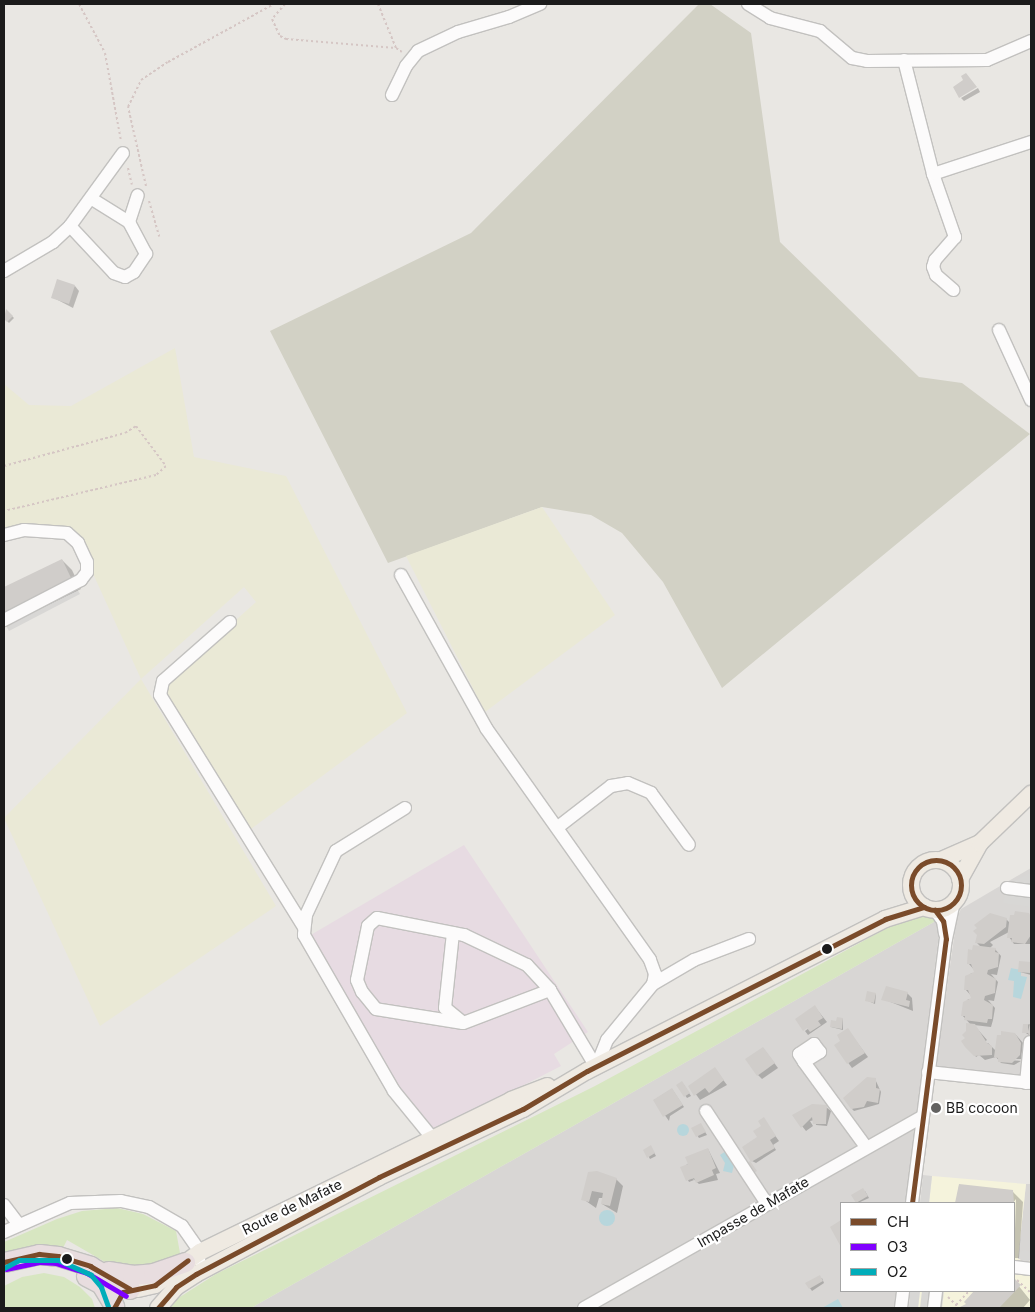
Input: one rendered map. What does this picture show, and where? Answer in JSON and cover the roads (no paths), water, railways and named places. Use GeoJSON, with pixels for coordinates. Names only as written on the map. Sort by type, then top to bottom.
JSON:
{"type":"FeatureCollection","features":[{"type":"Feature","properties":{"kind":"highway"},"geometry":{"type":"LineString","coordinates":[[4,1262],[39,1254],[58,1256],[83,1270],[101,1284],[110,1307]]}},
{"type":"Feature","properties":{"kind":"highway"},"geometry":{"type":"LineString","coordinates":[[4,1277],[20,1267],[37,1265],[132,1275],[153,1273],[194,1263]]}},
{"type":"Feature","properties":{"kind":"highway"},"geometry":{"type":"LineString","coordinates":[[83,1270],[134,1289]]}},
{"type":"Feature","properties":{"kind":"main road"},"geometry":{"type":"LineString","coordinates":[[980,843],[941,860],[920,865],[911,884],[914,898],[930,909],[954,902],[960,891],[960,879],[980,843],[1031,794]]}},
{"type":"Feature","properties":{"kind":"main road"},"geometry":{"type":"LineString","coordinates":[[941,860],[953,867],[960,879]]}},
{"type":"Feature","properties":{"kind":"main road","name":"Route de Mafate"},"geometry":{"type":"LineString","coordinates":[[885,919],[901,902],[911,884]]}},
{"type":"Feature","properties":{"kind":"main road","name":"Route de Mafate"},"geometry":{"type":"LineString","coordinates":[[134,1289],[155,1285],[194,1263],[438,1143],[511,1100],[592,1069],[885,919],[930,909]]}},
{"type":"Feature","properties":{"kind":"main road","name":"Route de Mafate"},"geometry":{"type":"LineString","coordinates":[[156,1308],[176,1287],[194,1263]]}},
{"type":"Feature","properties":{"kind":"main road"},"geometry":{"type":"LineString","coordinates":[[110,1307],[117,1298],[134,1289],[151,1298],[156,1308]]}},
{"type":"Feature","properties":{"kind":"street"},"geometry":{"type":"LineString","coordinates":[[392,95],[412,58],[418,51],[458,32],[540,4]]}},
{"type":"Feature","properties":{"kind":"street"},"geometry":{"type":"LineString","coordinates":[[748,4],[770,18],[820,31],[852,58],[987,60],[1031,41]]}},
{"type":"Feature","properties":{"kind":"street"},"geometry":{"type":"LineString","coordinates":[[904,60],[933,174],[955,237],[933,267],[936,275],[953,290]]}},
{"type":"Feature","properties":{"kind":"street"},"geometry":{"type":"LineString","coordinates":[[933,174],[1031,142]]}},
{"type":"Feature","properties":{"kind":"street"},"geometry":{"type":"LineString","coordinates":[[4,271],[54,242],[92,199],[123,153]]}},
{"type":"Feature","properties":{"kind":"street"},"geometry":{"type":"LineString","coordinates":[[129,222],[142,194]]}},
{"type":"Feature","properties":{"kind":"street"},"geometry":{"type":"LineString","coordinates":[[70,226],[114,273],[125,277],[134,272],[146,254],[129,222],[92,199]]}},
{"type":"Feature","properties":{"kind":"street"},"geometry":{"type":"LineString","coordinates":[[999,330],[1031,400]]}},
{"type":"Feature","properties":{"kind":"street"},"geometry":{"type":"LineString","coordinates":[[4,535],[24,530],[67,533],[78,543],[87,562],[87,572],[81,580],[4,620]]}},
{"type":"Feature","properties":{"kind":"street"},"geometry":{"type":"LineString","coordinates":[[401,575],[486,728],[558,827],[650,960],[655,974],[653,984]]}},
{"type":"Feature","properties":{"kind":"street"},"geometry":{"type":"LineString","coordinates":[[230,622],[163,681],[160,695],[304,927]]}},
{"type":"Feature","properties":{"kind":"street"},"geometry":{"type":"LineString","coordinates":[[558,827],[611,786],[628,783],[651,793],[689,845]]}},
{"type":"Feature","properties":{"kind":"street"},"geometry":{"type":"LineString","coordinates":[[405,808],[336,851],[306,915],[304,935],[394,1091],[438,1143]]}},
{"type":"Feature","properties":{"kind":"street"},"geometry":{"type":"LineString","coordinates":[[1007,888],[1031,891]]}},
{"type":"Feature","properties":{"kind":"street"},"geometry":{"type":"LineString","coordinates":[[912,1202],[946,939],[954,902]]}},
{"type":"Feature","properties":{"kind":"street"},"geometry":{"type":"LineString","coordinates":[[930,909],[943,921],[946,939]]}},
{"type":"Feature","properties":{"kind":"street"},"geometry":{"type":"LineString","coordinates":[[550,990],[463,1022],[376,1009],[362,992],[358,980],[368,926],[377,918],[464,935],[527,965],[550,990],[592,1069]]}},
{"type":"Feature","properties":{"kind":"street"},"geometry":{"type":"LineString","coordinates":[[453,933],[445,1008],[463,1022]]}},
{"type":"Feature","properties":{"kind":"street"},"geometry":{"type":"LineString","coordinates":[[592,1069],[607,1040],[653,984],[694,960],[749,939]]}},
{"type":"Feature","properties":{"kind":"street"},"geometry":{"type":"LineString","coordinates":[[928,1072],[1028,1083],[1030,1042]]}},
{"type":"Feature","properties":{"kind":"street"},"geometry":{"type":"LineString","coordinates":[[804,1062],[866,1147]]}},
{"type":"Feature","properties":{"kind":"street"},"geometry":{"type":"LineString","coordinates":[[706,1111],[767,1204]]}},
{"type":"Feature","properties":{"kind":"street","name":"Impasse de Mafate"},"geometry":{"type":"LineString","coordinates":[[584,1308],[922,1117]]}},
{"type":"Feature","properties":{"kind":"street"},"geometry":{"type":"LineString","coordinates":[[4,1232],[70,1203],[121,1201],[148,1208],[170,1217],[182,1226],[194,1263]]}},
{"type":"Feature","properties":{"kind":"street"},"geometry":{"type":"LineString","coordinates":[[4,1205],[19,1225]]}},
{"type":"Feature","properties":{"kind":"street"},"geometry":{"type":"LineString","coordinates":[[1015,1267],[1031,1269]]}},
{"type":"Feature","properties":{"kind":"street"},"geometry":{"type":"LineString","coordinates":[[901,1308],[903,1292]]}},
{"type":"Feature","properties":{"kind":"street"},"geometry":{"type":"LineString","coordinates":[[934,1308],[936,1292]]}},
{"type":"Feature","properties":{"kind":"water"},"geometry":{"type":"Polygon","coordinates":[[[1011,968],[1021,970],[1021,976],[1027,977],[1021,999],[1013,997],[1014,981],[1008,980],[1011,968]]]}},
{"type":"Feature","properties":{"kind":"water"},"geometry":{"type":"Polygon","coordinates":[[[681,1124],[685,1124],[689,1130],[685,1136],[681,1136],[677,1132],[677,1128],[681,1124]]]}},
{"type":"Feature","properties":{"kind":"water"},"geometry":{"type":"Polygon","coordinates":[[[726,1151],[734,1165],[732,1173],[723,1171],[725,1163],[720,1155],[726,1151]]]}},
{"type":"Feature","properties":{"kind":"water"},"geometry":{"type":"Polygon","coordinates":[[[607,1210],[615,1218],[607,1226],[599,1218],[607,1210]]]}},
{"type":"Feature","properties":{"kind":"water"},"geometry":{"type":"Polygon","coordinates":[[[838,1299],[843,1308],[822,1308],[838,1299]]]}},
{"type":"Feature","properties":{"kind":"place","name":"BB cocoon"},"geometry":{"type":"Point","coordinates":[936,1108]}}]}
